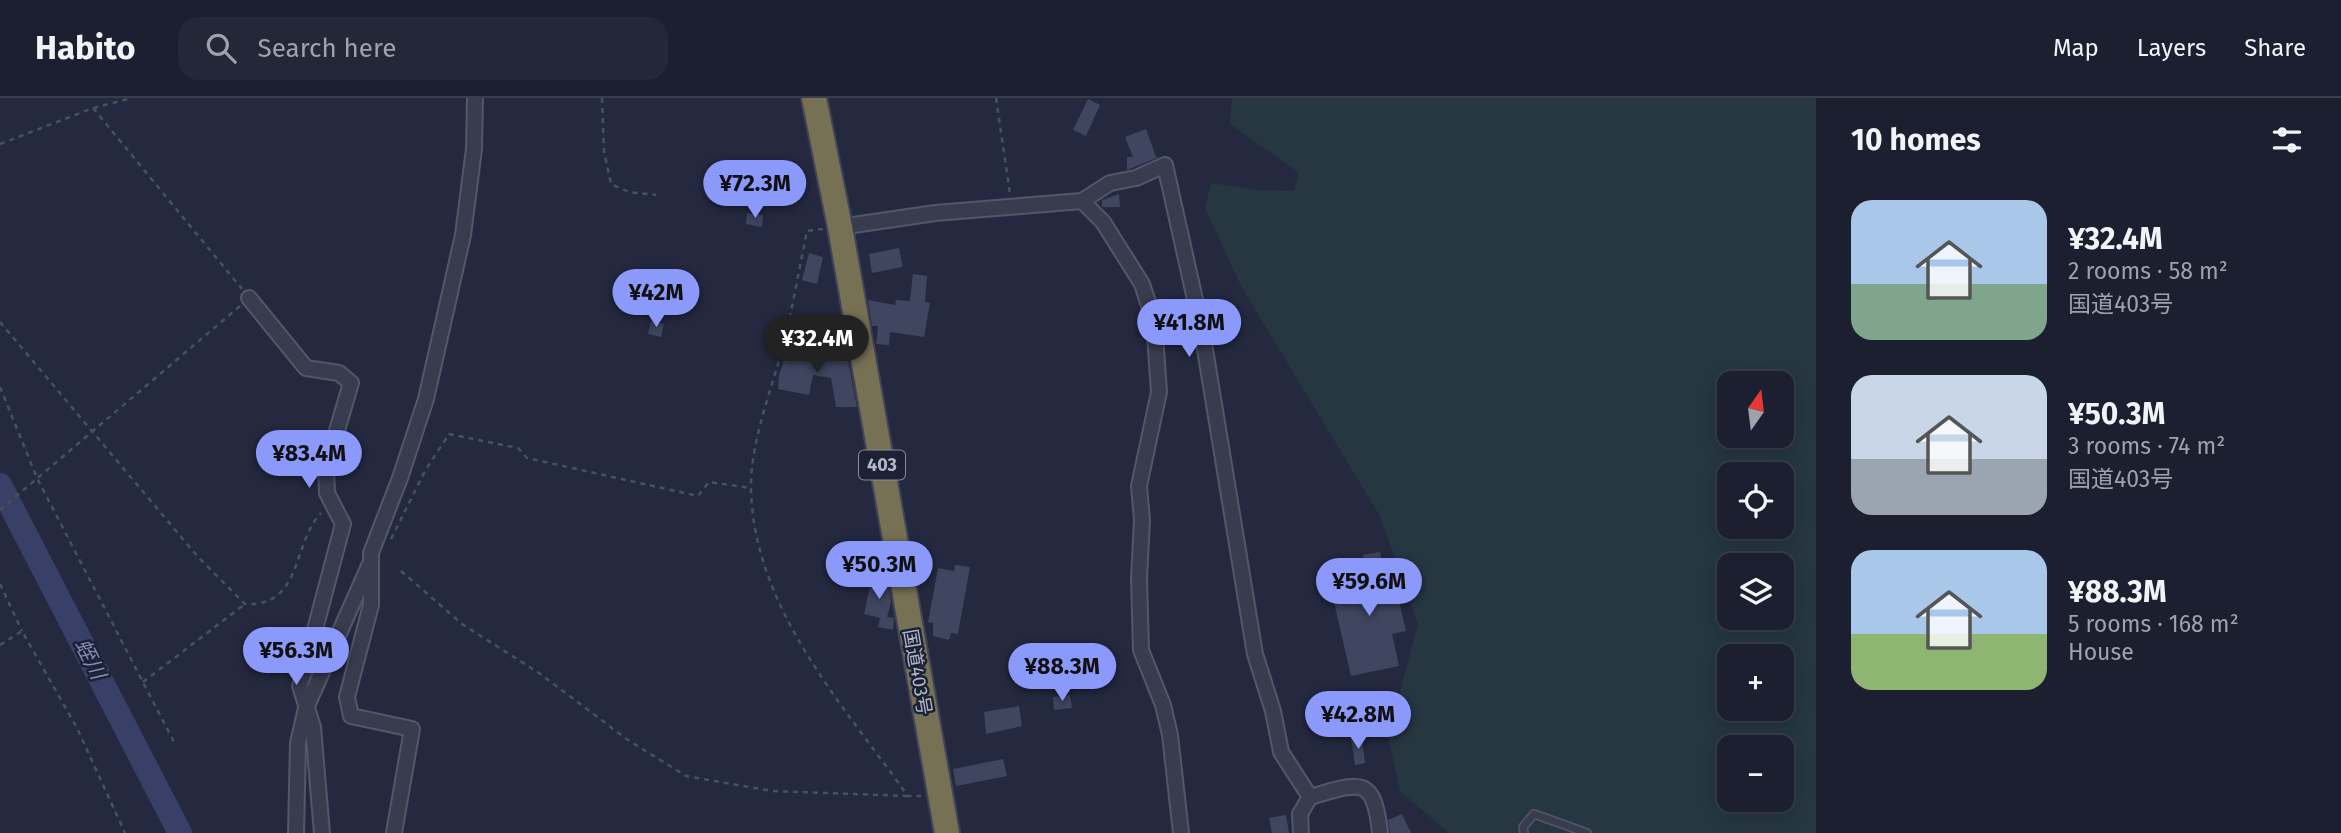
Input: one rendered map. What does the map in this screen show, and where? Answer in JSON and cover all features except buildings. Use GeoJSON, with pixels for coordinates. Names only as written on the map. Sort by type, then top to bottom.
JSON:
{"type":"FeatureCollection","features":[{"type":"Feature","properties":{"kind":"highway","name":"国道403号"},"geometry":{"type":"LineString","coordinates":[[814,98],[840,227],[947,833]]}},
{"type":"Feature","properties":{"kind":"street"},"geometry":{"type":"LineString","coordinates":[[296,833],[297,754],[306,708],[371,557],[426,399],[463,234],[474,149],[475,98]]}},
{"type":"Feature","properties":{"kind":"street"},"geometry":{"type":"LineString","coordinates":[[840,227],[935,213],[1082,201],[1110,183],[1136,178],[1165,165],[1202,331],[1255,654],[1273,711],[1281,752],[1310,797]]}},
{"type":"Feature","properties":{"kind":"street"},"geometry":{"type":"LineString","coordinates":[[1082,201],[1103,222],[1142,284],[1153,321],[1159,391],[1139,486],[1142,520],[1139,578],[1141,650],[1163,705],[1170,735],[1181,833]]}},
{"type":"Feature","properties":{"kind":"street"},"geometry":{"type":"LineString","coordinates":[[249,298],[306,368],[339,373],[351,383],[326,468],[327,493],[344,524],[300,686],[313,727],[322,833]]}},
{"type":"Feature","properties":{"kind":"street"},"geometry":{"type":"LineString","coordinates":[[371,557],[371,605],[347,698],[351,716],[412,729],[394,833]]}},
{"type":"Feature","properties":{"kind":"street"},"geometry":{"type":"LineString","coordinates":[[1301,833],[1300,814],[1310,797],[1354,786],[1363,787],[1376,800],[1380,833]]}},
{"type":"Feature","properties":{"kind":"lane"},"geometry":{"type":"LineString","coordinates":[[1524,833],[1523,827],[1528,817],[1534,814],[1587,833]]}},
{"type":"Feature","properties":{"kind":"path"},"geometry":{"type":"LineString","coordinates":[[0,144],[93,108],[132,98]]}},
{"type":"Feature","properties":{"kind":"path"},"geometry":{"type":"LineString","coordinates":[[602,98],[604,151],[611,184],[629,192],[656,195]]}},
{"type":"Feature","properties":{"kind":"path"},"geometry":{"type":"LineString","coordinates":[[996,98],[1012,208]]}},
{"type":"Feature","properties":{"kind":"path"},"geometry":{"type":"LineString","coordinates":[[0,510],[249,298],[93,108]]}},
{"type":"Feature","properties":{"kind":"path"},"geometry":{"type":"LineString","coordinates":[[840,227],[807,231],[783,346],[759,434],[751,488],[757,536],[768,579],[811,662],[908,796]]}},
{"type":"Feature","properties":{"kind":"path"},"geometry":{"type":"LineString","coordinates":[[0,322],[198,557],[245,604]]}},
{"type":"Feature","properties":{"kind":"path"},"geometry":{"type":"LineString","coordinates":[[0,387],[37,478],[174,742]]}},
{"type":"Feature","properties":{"kind":"path"},"geometry":{"type":"LineString","coordinates":[[371,557],[395,536],[425,471],[449,434],[518,448],[527,458],[698,496],[709,482],[751,488]]}},
{"type":"Feature","properties":{"kind":"path"},"geometry":{"type":"LineString","coordinates":[[143,682],[245,604],[264,605],[281,593],[297,566],[315,519],[324,510],[338,510]]}},
{"type":"Feature","properties":{"kind":"path"},"geometry":{"type":"LineString","coordinates":[[401,571],[462,624],[539,674],[628,740],[686,776],[772,792],[940,796]]}},
{"type":"Feature","properties":{"kind":"path"},"geometry":{"type":"LineString","coordinates":[[0,584],[22,631],[77,728],[125,833]]}},
{"type":"Feature","properties":{"kind":"path"},"geometry":{"type":"LineString","coordinates":[[1,644],[22,631]]}},
{"type":"Feature","properties":{"kind":"shaded area"},"geometry":{"type":"Polygon","coordinates":[[[1232,98],[1816,98],[1816,833],[1449,833],[1400,791],[1388,737],[1418,624],[1380,516],[1241,286],[1205,208],[1211,183],[1257,190],[1294,191],[1299,173],[1230,124],[1232,98]]]}},
{"type":"Feature","properties":{"kind":"waterway","name":"蛭川"},"geometry":{"type":"LineString","coordinates":[[0,485],[180,833]]}}]}
